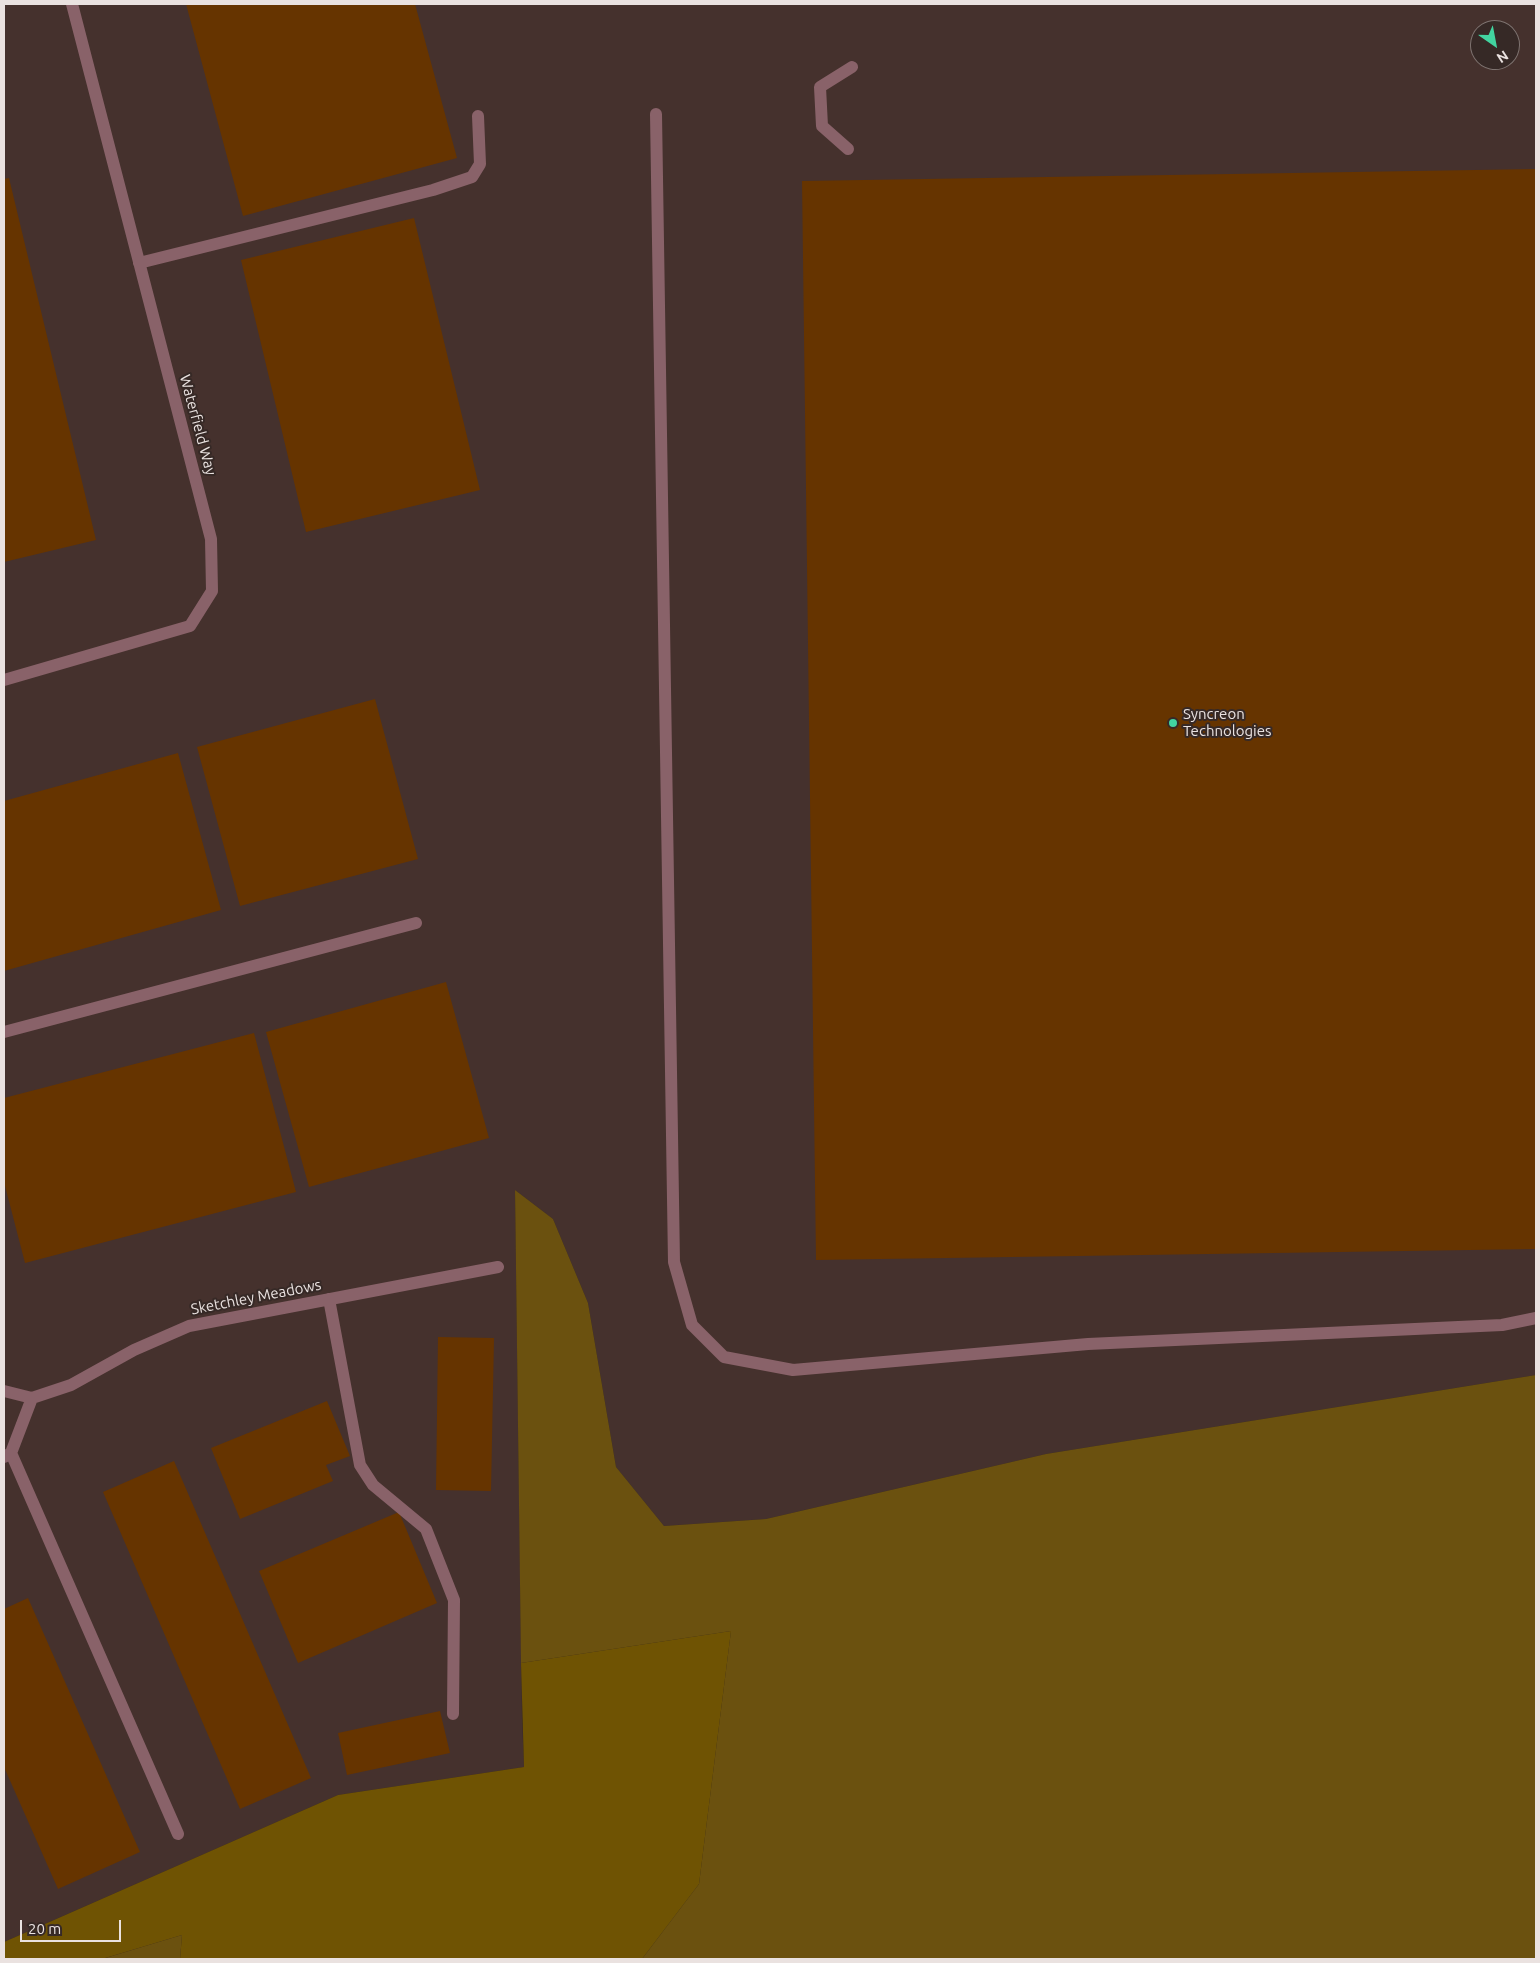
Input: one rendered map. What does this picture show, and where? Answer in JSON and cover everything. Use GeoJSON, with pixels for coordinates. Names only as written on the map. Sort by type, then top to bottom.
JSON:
{"type":"FeatureCollection","features":[{"type":"Feature","properties":{"kind":"street","name":"Waterfield Way"},"geometry":{"type":"LineString","coordinates":[[4,680],[190,626],[212,591],[211,539],[72,4]]}},
{"type":"Feature","properties":{"kind":"street"},"geometry":{"type":"LineString","coordinates":[[848,149],[822,126],[820,87],[852,67]]}},
{"type":"Feature","properties":{"kind":"street"},"geometry":{"type":"LineString","coordinates":[[656,114],[674,1262],[692,1325],[724,1357],[793,1370],[1088,1344],[1502,1325],[1536,1318]]}},
{"type":"Feature","properties":{"kind":"street"},"geometry":{"type":"LineString","coordinates":[[138,262],[432,190],[472,177],[480,164],[478,116]]}},
{"type":"Feature","properties":{"kind":"street"},"geometry":{"type":"LineString","coordinates":[[4,1032],[416,923]]}},
{"type":"Feature","properties":{"kind":"street","name":"Sketchley Meadows"},"geometry":{"type":"LineString","coordinates":[[32,1398],[70,1385],[134,1350],[189,1326],[498,1267]]}},
{"type":"Feature","properties":{"kind":"street"},"geometry":{"type":"LineString","coordinates":[[329,1299],[360,1465],[373,1485],[426,1529],[454,1600],[453,1714]]}},
{"type":"Feature","properties":{"kind":"street"},"geometry":{"type":"LineString","coordinates":[[4,1391],[32,1398],[7,1455],[178,1834]]}},
{"type":"Feature","properties":{"kind":"shaded area"},"geometry":{"type":"Polygon","coordinates":[[[4,4],[1536,4],[1536,1375],[1046,1454],[766,1519],[664,1526],[616,1467],[588,1303],[553,1219],[515,1190],[524,1767],[338,1795],[4,1942],[4,4]]]}},
{"type":"Feature","properties":{"kind":"shaded area"},"geometry":{"type":"Polygon","coordinates":[[[515,1190],[553,1219],[588,1303],[616,1467],[664,1526],[766,1519],[1046,1454],[1536,1375],[1536,1959],[642,1959],[699,1884],[731,1631],[521,1663],[515,1190]]]}},
{"type":"Feature","properties":{"kind":"shaded area"},"geometry":{"type":"Polygon","coordinates":[[[731,1631],[699,1884],[642,1959],[180,1959],[182,1935],[102,1959],[4,1959],[4,1942],[338,1795],[524,1767],[521,1663],[731,1631]]]}},
{"type":"Feature","properties":{"kind":"shaded area"},"geometry":{"type":"Polygon","coordinates":[[[182,1935],[180,1959],[102,1959],[182,1935]]]}},
{"type":"Feature","properties":{"kind":"building"},"geometry":{"type":"Polygon","coordinates":[[[186,4],[415,4],[457,158],[243,216],[186,4]]]}},
{"type":"Feature","properties":{"kind":"building","name":"Syncreon Technologies"},"geometry":{"type":"Polygon","coordinates":[[[1536,169],[1536,1249],[816,1260],[802,181],[1536,169]]]}},
{"type":"Feature","properties":{"kind":"building"},"geometry":{"type":"Polygon","coordinates":[[[9,178],[96,540],[4,562],[4,179],[9,178]]]}},
{"type":"Feature","properties":{"kind":"building"},"geometry":{"type":"Polygon","coordinates":[[[414,218],[480,490],[306,532],[241,260],[414,218]]]}},
{"type":"Feature","properties":{"kind":"building"},"geometry":{"type":"Polygon","coordinates":[[[375,699],[418,859],[240,906],[197,747],[375,699]]]}},
{"type":"Feature","properties":{"kind":"building"},"geometry":{"type":"Polygon","coordinates":[[[178,753],[221,910],[4,971],[4,801],[178,753]]]}},
{"type":"Feature","properties":{"kind":"building"},"geometry":{"type":"Polygon","coordinates":[[[446,982],[489,1138],[309,1187],[266,1032],[446,982]]]}},
{"type":"Feature","properties":{"kind":"building"},"geometry":{"type":"Polygon","coordinates":[[[254,1033],[296,1192],[25,1263],[4,1182],[4,1098],[254,1033]]]}},
{"type":"Feature","properties":{"kind":"building"},"geometry":{"type":"Polygon","coordinates":[[[438,1337],[494,1338],[491,1491],[436,1490],[438,1337]]]}},
{"type":"Feature","properties":{"kind":"building"},"geometry":{"type":"Polygon","coordinates":[[[327,1401],[350,1456],[326,1465],[333,1481],[240,1519],[211,1448],[327,1401]]]}},
{"type":"Feature","properties":{"kind":"building"},"geometry":{"type":"Polygon","coordinates":[[[174,1461],[311,1778],[240,1809],[103,1492],[174,1461]]]}},
{"type":"Feature","properties":{"kind":"building"},"geometry":{"type":"Polygon","coordinates":[[[399,1512],[437,1603],[298,1663],[259,1571],[399,1512]]]}},
{"type":"Feature","properties":{"kind":"building"},"geometry":{"type":"Polygon","coordinates":[[[28,1598],[140,1852],[58,1889],[4,1767],[4,1609],[28,1598]]]}},
{"type":"Feature","properties":{"kind":"building"},"geometry":{"type":"Polygon","coordinates":[[[440,1711],[450,1753],[347,1775],[338,1733],[440,1711]]]}},
{"type":"Feature","properties":{"kind":"place","name":"Syncreon Technologies"},"geometry":{"type":"Point","coordinates":[1173,723]}}]}
